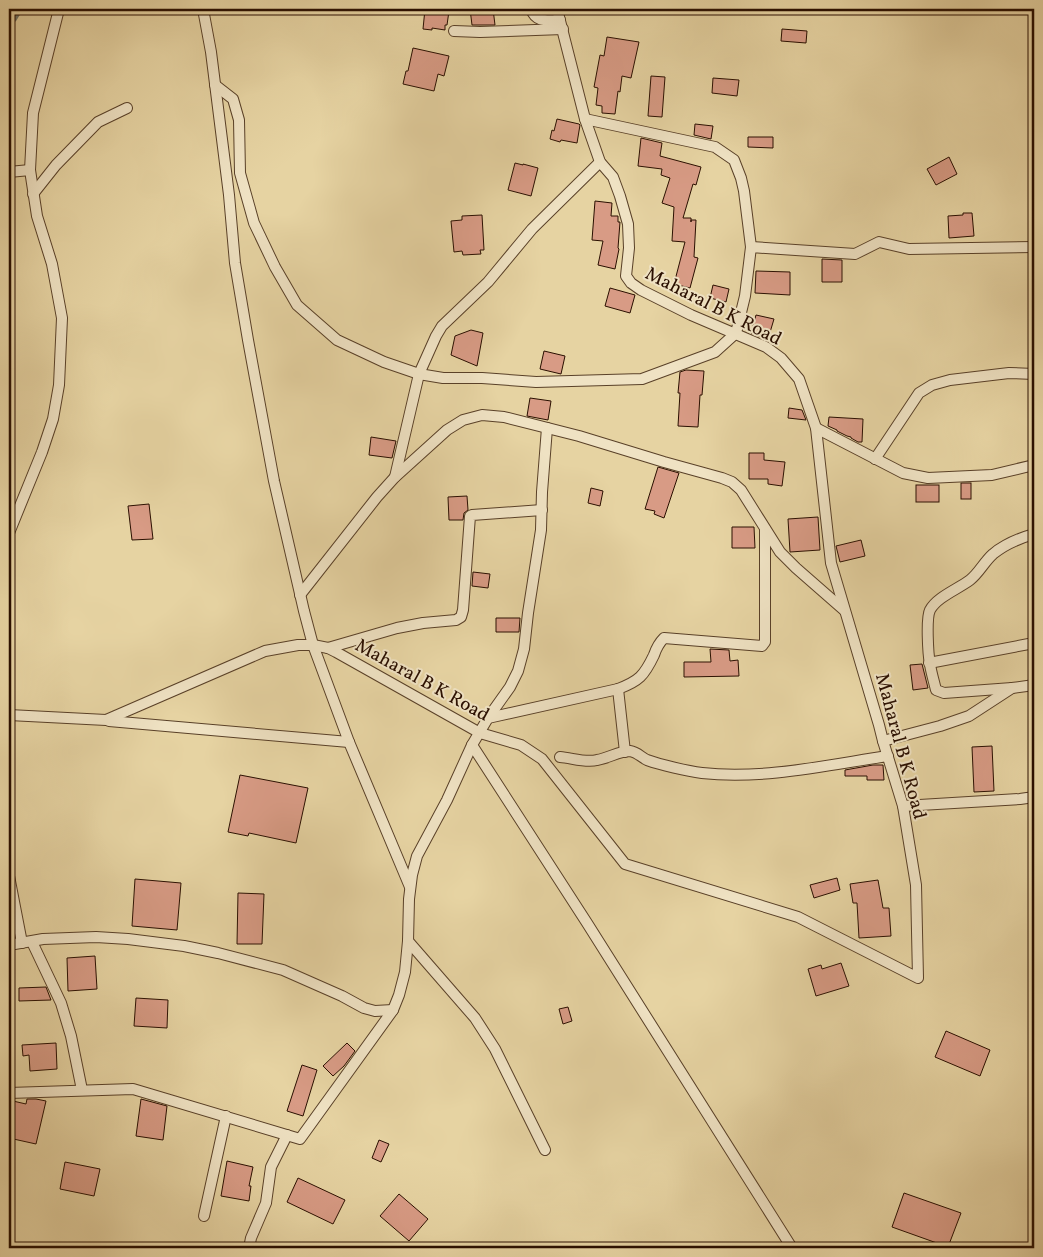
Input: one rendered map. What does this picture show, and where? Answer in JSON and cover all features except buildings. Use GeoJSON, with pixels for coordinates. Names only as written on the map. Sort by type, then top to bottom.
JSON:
{"type":"FeatureCollection","features":[{"type":"Feature","properties":{"kind":"street"},"geometry":{"type":"LineString","coordinates":[[9,533],[42,452],[53,419],[59,384],[62,318],[52,264],[37,216],[30,170],[33,113],[60,9]]}},
{"type":"Feature","properties":{"kind":"street"},"geometry":{"type":"LineString","coordinates":[[203,9],[212,52],[235,263],[274,481],[300,595],[313,646],[349,742],[410,888]]}},
{"type":"Feature","properties":{"kind":"street"},"geometry":{"type":"LineString","coordinates":[[531,9],[537,19],[562,25]]}},
{"type":"Feature","properties":{"kind":"street","name":"Maharal B K Road"},"geometry":{"type":"LineString","coordinates":[[9,715],[106,720],[265,652],[298,645],[328,648],[480,733],[521,745],[542,760],[625,864],[798,917],[918,978],[916,885],[903,806],[831,563],[816,428],[799,379],[781,358],[766,347],[691,315],[641,290],[631,283],[626,276],[629,248],[628,224],[613,177],[600,162],[584,119],[558,9]]}},
{"type":"Feature","properties":{"kind":"street"},"geometry":{"type":"LineString","coordinates":[[454,31],[480,32],[562,25]]}},
{"type":"Feature","properties":{"kind":"street"},"geometry":{"type":"LineString","coordinates":[[216,84],[233,99],[239,120],[240,173],[254,223],[275,267],[297,305],[337,340],[384,362],[419,374],[443,378],[482,378],[536,382],[642,379],[715,352],[736,333],[745,296],[751,247],[744,191],[734,160],[715,147],[584,119]]}},
{"type":"Feature","properties":{"kind":"street"},"geometry":{"type":"LineString","coordinates":[[33,194],[56,165],[98,122],[127,108]]}},
{"type":"Feature","properties":{"kind":"street"},"geometry":{"type":"LineString","coordinates":[[395,477],[419,374],[442,326],[488,282],[532,229],[600,162]]}},
{"type":"Feature","properties":{"kind":"street"},"geometry":{"type":"LineString","coordinates":[[9,172],[30,170]]}},
{"type":"Feature","properties":{"kind":"street"},"geometry":{"type":"LineString","coordinates":[[751,247],[855,254],[879,242],[908,249],[1034,247]]}},
{"type":"Feature","properties":{"kind":"street"},"geometry":{"type":"LineString","coordinates":[[875,459],[919,393],[932,385],[950,380],[1009,373],[1034,374]]}},
{"type":"Feature","properties":{"kind":"street"},"geometry":{"type":"LineString","coordinates":[[300,595],[395,477],[447,430],[463,420],[482,414],[504,417],[579,436],[732,482],[741,490],[780,552],[845,611]]}},
{"type":"Feature","properties":{"kind":"street"},"geometry":{"type":"LineString","coordinates":[[9,1093],[133,1089],[300,1138],[393,1010],[400,994],[404,972],[408,941],[410,888],[417,856],[447,800],[472,745],[510,687],[518,671],[524,649],[541,530],[547,428]]}},
{"type":"Feature","properties":{"kind":"street"},"geometry":{"type":"LineString","coordinates":[[816,428],[903,472],[928,478],[992,475],[1034,465]]}},
{"type":"Feature","properties":{"kind":"street"},"geometry":{"type":"LineString","coordinates":[[328,648],[397,628],[456,620],[461,617],[464,610],[470,516],[542,510]]}},
{"type":"Feature","properties":{"kind":"street"},"geometry":{"type":"LineString","coordinates":[[488,718],[618,689],[634,683],[647,671],[660,642],[664,638],[758,647],[764,645],[765,528]]}},
{"type":"Feature","properties":{"kind":"street"},"geometry":{"type":"LineString","coordinates":[[1034,534],[1024,536],[1007,544],[993,555],[978,573],[936,602],[930,610],[928,618],[930,664],[936,690],[939,692],[1034,685]]}},
{"type":"Feature","properties":{"kind":"street"},"geometry":{"type":"LineString","coordinates":[[930,664],[1034,643]]}},
{"type":"Feature","properties":{"kind":"street"},"geometry":{"type":"LineString","coordinates":[[883,742],[968,716],[1012,688]]}},
{"type":"Feature","properties":{"kind":"street"},"geometry":{"type":"LineString","coordinates":[[618,689],[626,752]]}},
{"type":"Feature","properties":{"kind":"street"},"geometry":{"type":"LineString","coordinates":[[106,720],[349,742]]}},
{"type":"Feature","properties":{"kind":"street"},"geometry":{"type":"LineString","coordinates":[[472,745],[792,1248]]}},
{"type":"Feature","properties":{"kind":"street"},"geometry":{"type":"LineString","coordinates":[[560,757],[596,761],[626,752],[636,752],[642,758],[698,773],[746,775],[788,771],[888,756]]}},
{"type":"Feature","properties":{"kind":"street"},"geometry":{"type":"LineString","coordinates":[[903,806],[1034,797]]}},
{"type":"Feature","properties":{"kind":"street"},"geometry":{"type":"LineString","coordinates":[[9,876],[27,942],[61,1003],[71,1036],[82,1090]]}},
{"type":"Feature","properties":{"kind":"street"},"geometry":{"type":"LineString","coordinates":[[9,946],[43,939],[96,937],[184,946],[283,970],[342,996],[364,1008],[375,1011],[393,1010]]}},
{"type":"Feature","properties":{"kind":"street"},"geometry":{"type":"LineString","coordinates":[[408,941],[475,1018],[494,1049],[545,1150]]}},
{"type":"Feature","properties":{"kind":"street"},"geometry":{"type":"LineString","coordinates":[[204,1216],[226,1116]]}},
{"type":"Feature","properties":{"kind":"street"},"geometry":{"type":"LineString","coordinates":[[249,1248],[251,1238],[266,1203],[271,1167],[287,1134]]}},
{"type":"Feature","properties":{"kind":"waterway"},"geometry":{"type":"LineString","coordinates":[[9,25],[21,9]]}}]}
